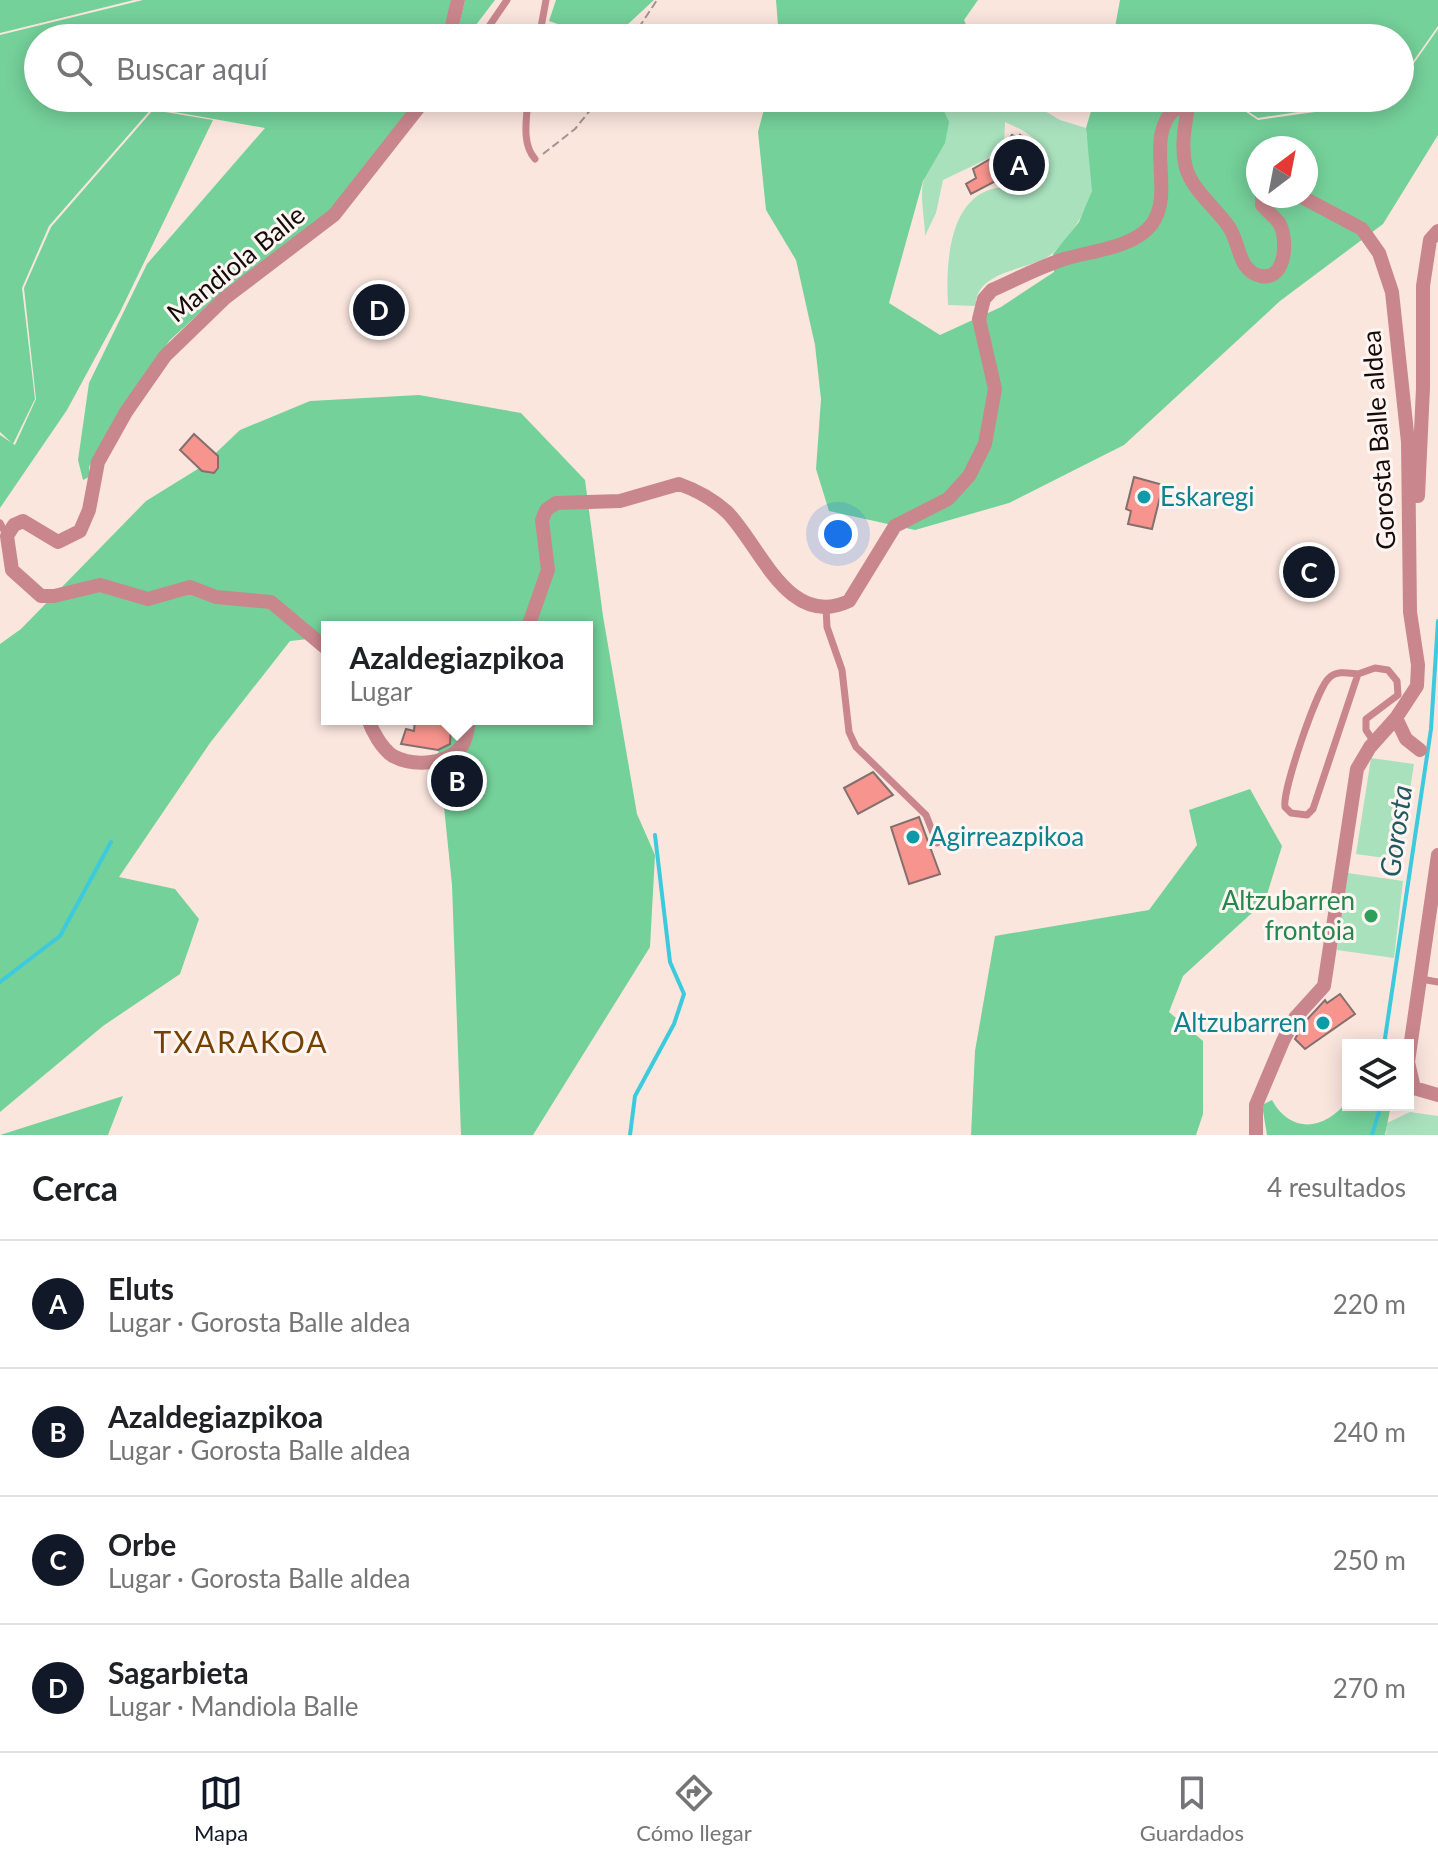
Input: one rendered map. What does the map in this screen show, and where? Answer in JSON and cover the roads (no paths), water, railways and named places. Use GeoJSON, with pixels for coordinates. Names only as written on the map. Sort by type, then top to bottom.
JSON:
{"type":"FeatureCollection","features":[{"type":"Feature","properties":{"kind":"street"},"geometry":{"type":"LineString","coordinates":[[452,24],[458,0]]}},
{"type":"Feature","properties":{"kind":"street","name":"Mandiola Balle"},"geometry":{"type":"LineString","coordinates":[[4,530],[23,521],[58,542],[80,531],[89,510],[98,462],[126,412],[165,356],[225,298],[334,215],[415,112]]}},
{"type":"Feature","properties":{"kind":"street"},"geometry":{"type":"LineString","coordinates":[[530,621],[548,570],[542,520],[546,510],[556,503],[620,501],[679,484],[729,514],[752,549],[789,591],[810,605],[826,608],[849,601],[895,526],[948,499],[969,476],[980,455],[991,424],[995,389],[979,319],[984,299],[992,290],[1060,260],[1129,240],[1150,226],[1161,206],[1161,139],[1171,112]]}},
{"type":"Feature","properties":{"kind":"street"},"geometry":{"type":"LineString","coordinates":[[1185,112],[1182,144],[1186,169],[1231,230],[1245,267],[1260,277],[1270,276],[1279,268],[1285,245],[1280,224],[1265,208]]}},
{"type":"Feature","properties":{"kind":"street","name":"Gorosta Balle aldea"},"geometry":{"type":"LineString","coordinates":[[1256,1135],[1256,1105],[1283,1041],[1303,1007],[1324,986],[1354,780],[1361,760],[1396,718],[1417,686],[1418,665],[1410,612],[1411,515],[1404,377],[1392,292],[1379,253],[1362,229],[1318,206]]}},
{"type":"Feature","properties":{"kind":"street"},"geometry":{"type":"LineString","coordinates":[[1411,515],[1418,495],[1422,461],[1425,265],[1430,240],[1438,231]]}},
{"type":"Feature","properties":{"kind":"street"},"geometry":{"type":"LineString","coordinates":[[4,530],[12,570],[41,596],[100,585],[148,599],[190,587],[216,597],[271,602],[321,644]]}},
{"type":"Feature","properties":{"kind":"street"},"geometry":{"type":"LineString","coordinates":[[1396,718],[1406,739],[1420,750]]}},
{"type":"Feature","properties":{"kind":"street"},"geometry":{"type":"LineString","coordinates":[[371,725],[384,747],[394,756],[422,763],[452,756],[465,742],[468,725]]}},
{"type":"Feature","properties":{"kind":"street"},"geometry":{"type":"LineString","coordinates":[[1438,855],[1408,1062],[1414,1088],[1438,1095]]}},
{"type":"Feature","properties":{"kind":"lane"},"geometry":{"type":"LineString","coordinates":[[491,24],[507,0]]}},
{"type":"Feature","properties":{"kind":"lane"},"geometry":{"type":"LineString","coordinates":[[542,24],[546,0]]}},
{"type":"Feature","properties":{"kind":"lane"},"geometry":{"type":"LineString","coordinates":[[527,112],[526,141],[528,151],[535,159]]}},
{"type":"Feature","properties":{"kind":"lane"},"geometry":{"type":"LineString","coordinates":[[826,608],[827,627],[842,670],[849,732],[856,747],[926,815],[937,843]]}},
{"type":"Feature","properties":{"kind":"lane"},"geometry":{"type":"LineString","coordinates":[[1358,674],[1313,809],[1307,815],[1291,813],[1284,802],[1286,785],[1324,682],[1340,672],[1358,674],[1375,668],[1388,670],[1397,681],[1398,695],[1366,719],[1366,730],[1374,742]]}},
{"type":"Feature","properties":{"kind":"lane"},"geometry":{"type":"LineString","coordinates":[[1421,979],[1438,982]]}},
{"type":"Feature","properties":{"kind":"waterway","name":"Gorosta"},"geometry":{"type":"LineString","coordinates":[[1385,1039],[1431,729],[1438,621]]}},
{"type":"Feature","properties":{"kind":"waterway"},"geometry":{"type":"LineString","coordinates":[[630,1135],[635,1096],[674,1024],[684,994],[670,962],[655,835]]}},
{"type":"Feature","properties":{"kind":"waterway"},"geometry":{"type":"LineString","coordinates":[[0,982],[60,936],[111,842]]}},
{"type":"Feature","properties":{"kind":"waterway","name":"Gorosta"},"geometry":{"type":"LineString","coordinates":[[1372,1135],[1379,1111]]}},
{"type":"Feature","properties":{"kind":"place","name":"Eluts"},"geometry":{"type":"Point","coordinates":[1019,165]}},
{"type":"Feature","properties":{"kind":"place","name":"Sagarbieta"},"geometry":{"type":"Point","coordinates":[379,310]}},
{"type":"Feature","properties":{"kind":"place","name":"Eskaregi"},"geometry":{"type":"Point","coordinates":[1144,497]}},
{"type":"Feature","properties":{"kind":"place","name":"Orbe"},"geometry":{"type":"Point","coordinates":[1309,572]}},
{"type":"Feature","properties":{"kind":"place","name":"Azaldegiazpikoa"},"geometry":{"type":"Point","coordinates":[457,781]}},
{"type":"Feature","properties":{"kind":"place","name":"Agirreazpikoa"},"geometry":{"type":"Point","coordinates":[913,837]}},
{"type":"Feature","properties":{"kind":"place","name":"Altzubarren frontoia"},"geometry":{"type":"Point","coordinates":[1371,916]}},
{"type":"Feature","properties":{"kind":"place","name":"Altzubarren"},"geometry":{"type":"Point","coordinates":[1323,1023]}},
{"type":"Feature","properties":{"kind":"district","name":"TXARAKOA"},"geometry":{"type":"Point","coordinates":[241,1043]}}]}
